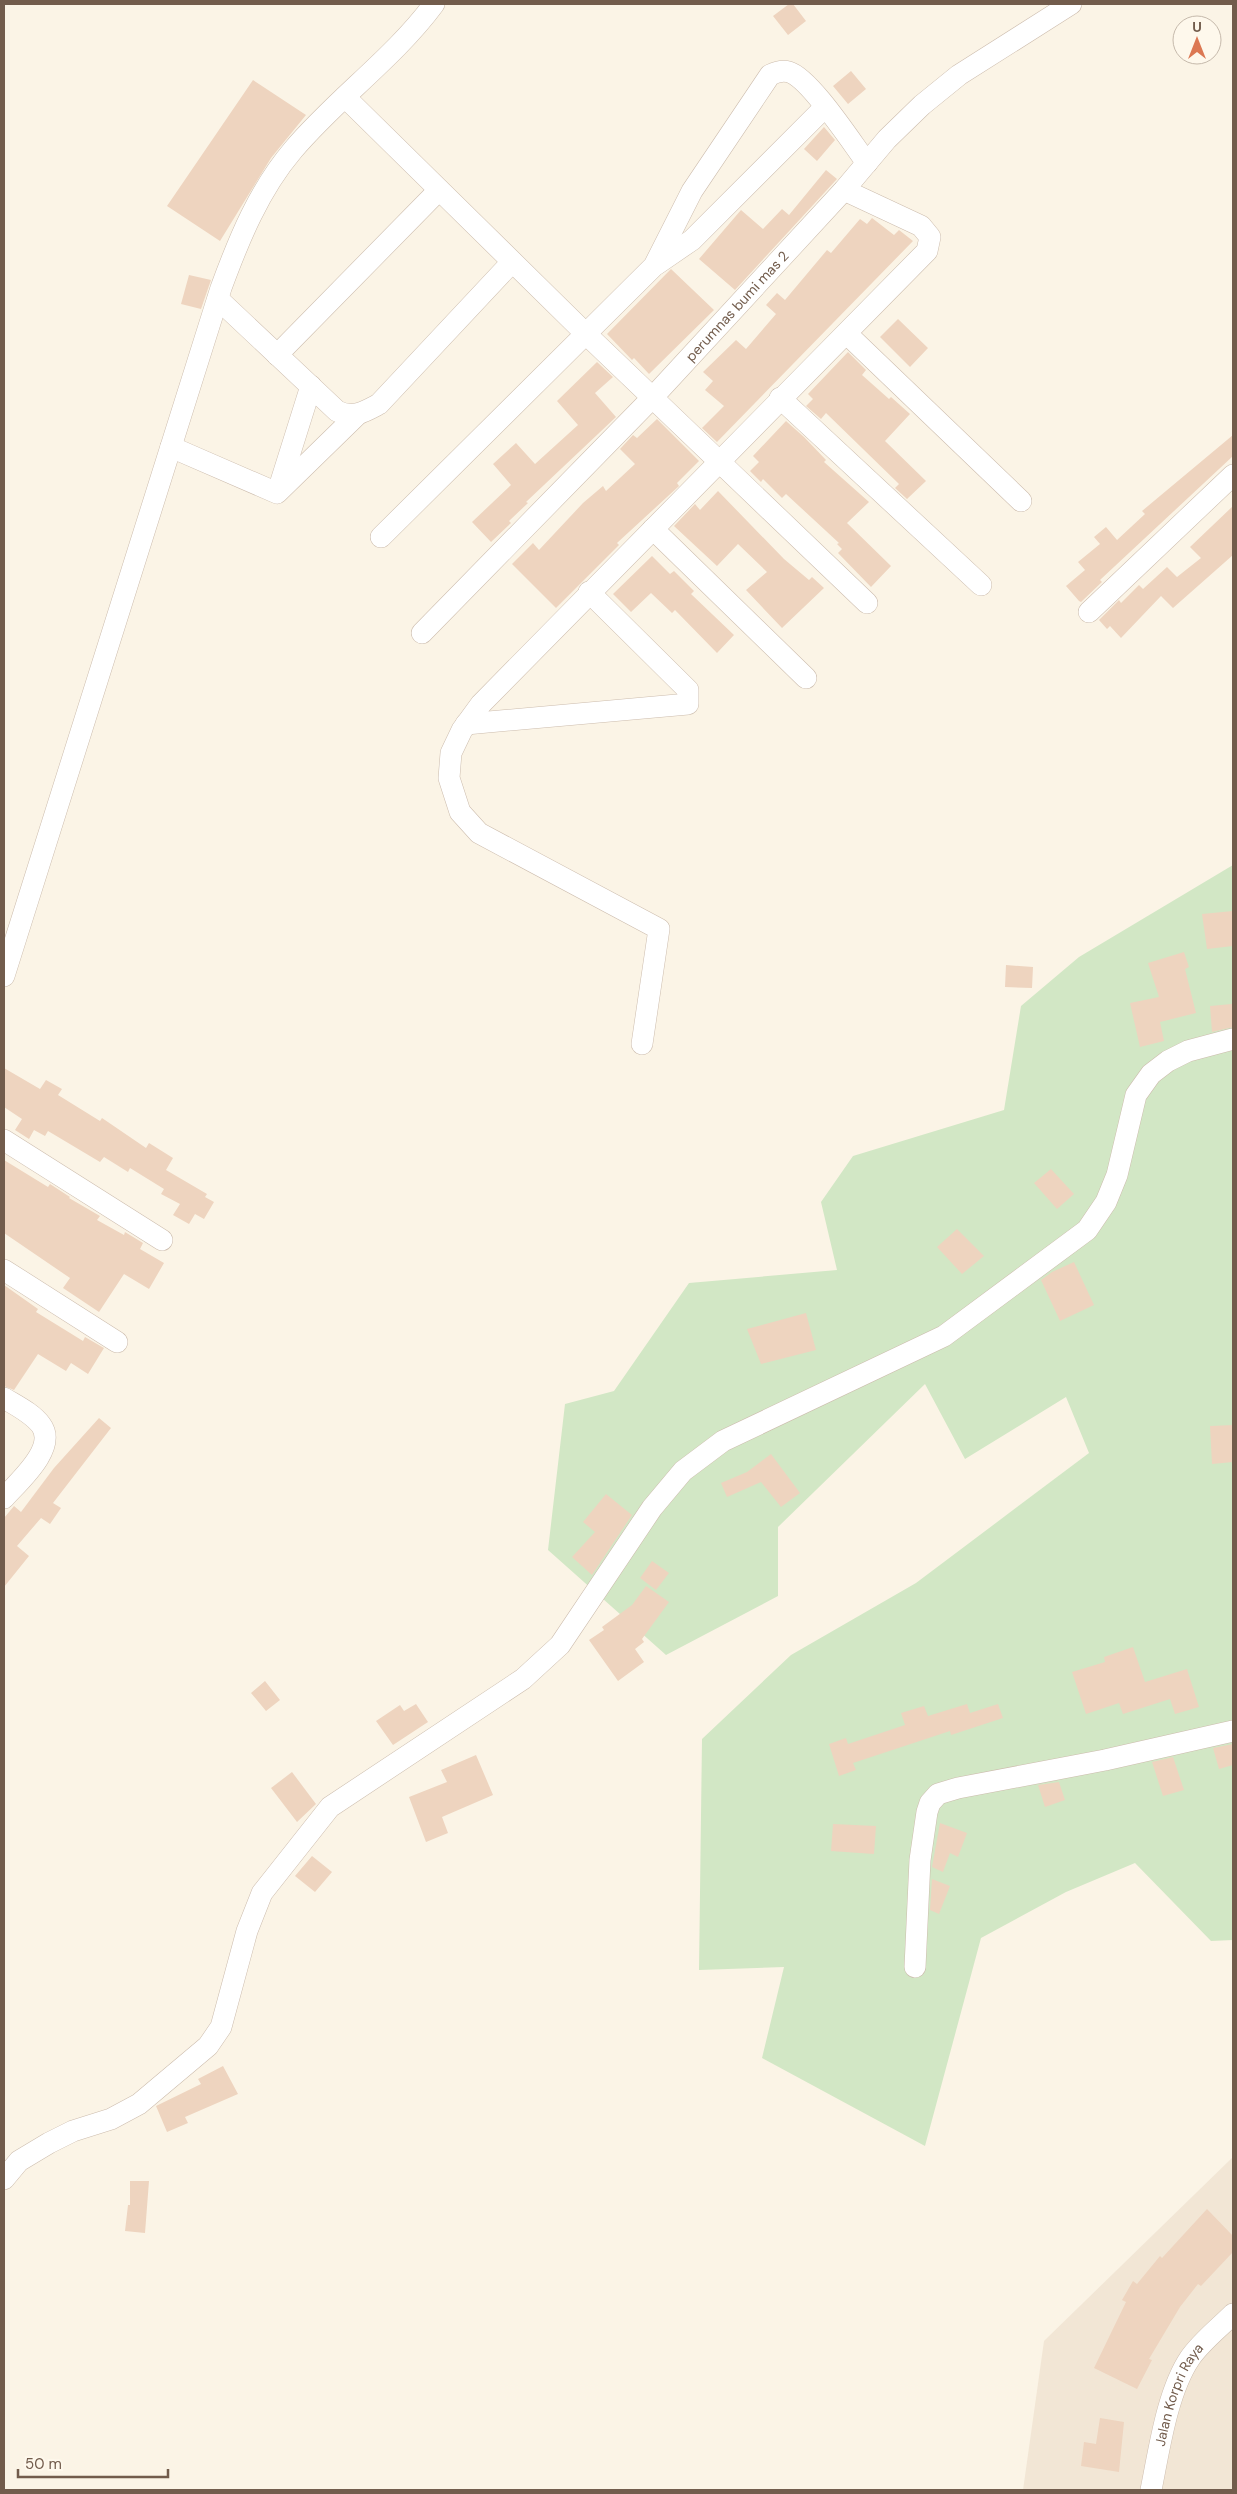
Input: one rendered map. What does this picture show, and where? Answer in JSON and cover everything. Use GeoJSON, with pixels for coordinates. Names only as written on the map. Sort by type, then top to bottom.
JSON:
{"type":"FeatureCollection","features":[{"type":"Feature","properties":{"kind":"street"},"geometry":{"type":"LineString","coordinates":[[4,976],[236,246],[271,180],[293,150],[399,44],[434,4]]}},
{"type":"Feature","properties":{"kind":"street","name":"perumnas bumi mas 2"},"geometry":{"type":"LineString","coordinates":[[422,633],[653,397],[844,190],[867,162],[922,105],[959,75],[1071,4]]}},
{"type":"Feature","properties":{"kind":"street"},"geometry":{"type":"LineString","coordinates":[[654,266],[692,191],[770,75],[778,71],[790,72],[809,86],[867,162]]}},
{"type":"Feature","properties":{"kind":"street"},"geometry":{"type":"LineString","coordinates":[[345,97],[586,334],[867,603]]}},
{"type":"Feature","properties":{"kind":"street"},"geometry":{"type":"LineString","coordinates":[[381,538],[654,266],[692,240],[825,107]]}},
{"type":"Feature","properties":{"kind":"street"},"geometry":{"type":"LineString","coordinates":[[277,355],[440,190]]}},
{"type":"Feature","properties":{"kind":"street"},"geometry":{"type":"LineString","coordinates":[[642,1044],[659,929],[479,833],[460,812],[449,778],[451,753],[466,724],[481,704],[589,592],[720,463],[780,398],[847,334],[927,251],[930,237],[921,226],[844,190]]}},
{"type":"Feature","properties":{"kind":"street"},"geometry":{"type":"LineString","coordinates":[[277,493],[357,415],[379,404],[512,262]]}},
{"type":"Feature","properties":{"kind":"street"},"geometry":{"type":"LineString","coordinates":[[218,299],[337,411],[346,416],[357,415]]}},
{"type":"Feature","properties":{"kind":"street"},"geometry":{"type":"LineString","coordinates":[[847,334],[1021,501]]}},
{"type":"Feature","properties":{"kind":"street"},"geometry":{"type":"LineString","coordinates":[[277,493],[311,386]]}},
{"type":"Feature","properties":{"kind":"street"},"geometry":{"type":"LineString","coordinates":[[780,398],[981,585]]}},
{"type":"Feature","properties":{"kind":"street"},"geometry":{"type":"LineString","coordinates":[[171,447],[277,493]]}},
{"type":"Feature","properties":{"kind":"street"},"geometry":{"type":"LineString","coordinates":[[1089,612],[1233,475]]}},
{"type":"Feature","properties":{"kind":"street"},"geometry":{"type":"LineString","coordinates":[[653,529],[806,678]]}},
{"type":"Feature","properties":{"kind":"street"},"geometry":{"type":"LineString","coordinates":[[466,724],[688,704],[688,690],[589,592]]}},
{"type":"Feature","properties":{"kind":"street"},"geometry":{"type":"LineString","coordinates":[[4,2179],[19,2161],[48,2143],[73,2131],[111,2119],[138,2104],[208,2046],[221,2027],[247,1931],[262,1893],[330,1807],[524,1679],[560,1645],[652,1508],[683,1472],[723,1441],[944,1336],[1087,1230],[1106,1202],[1117,1174],[1136,1095],[1150,1074],[1168,1061],[1188,1051],[1233,1039]]}},
{"type":"Feature","properties":{"kind":"street"},"geometry":{"type":"LineString","coordinates":[[4,1140],[162,1240]]}},
{"type":"Feature","properties":{"kind":"street"},"geometry":{"type":"LineString","coordinates":[[4,1270],[117,1342]]}},
{"type":"Feature","properties":{"kind":"street"},"geometry":{"type":"LineString","coordinates":[[4,1398],[32,1415],[42,1426],[45,1434],[42,1453],[4,1498]]}},
{"type":"Feature","properties":{"kind":"street"},"geometry":{"type":"LineString","coordinates":[[915,1967],[920,1860],[927,1812],[930,1803],[938,1794],[958,1788],[1105,1760],[1233,1731]]}},
{"type":"Feature","properties":{"kind":"street","name":"Jalan Korpri Raya"},"geometry":{"type":"LineString","coordinates":[[1152,2490],[1163,2431],[1174,2392],[1190,2358],[1233,2314]]}},
{"type":"Feature","properties":{"kind":"shaded area"},"geometry":{"type":"Polygon","coordinates":[[[1233,2157],[1233,2490],[1023,2490],[1044,2341],[1233,2157]]]}},
{"type":"Feature","properties":{"kind":"green space"},"geometry":{"type":"Polygon","coordinates":[[[1233,865],[1233,1940],[1211,1941],[1135,1863],[1066,1892],[981,1938],[925,2146],[762,2058],[784,1967],[699,1970],[702,1739],[791,1655],[916,1583],[1089,1453],[1066,1397],[965,1459],[925,1384],[778,1527],[778,1596],[666,1655],[548,1550],[565,1404],[614,1391],[689,1283],[837,1270],[821,1202],[853,1156],[1004,1110],[1021,1006],[1079,957],[1233,865]]]}},
{"type":"Feature","properties":{"kind":"building"},"geometry":{"type":"Polygon","coordinates":[[[789,4],[793,4],[806,21],[788,35],[773,16],[789,4]]]}},
{"type":"Feature","properties":{"kind":"building"},"geometry":{"type":"Polygon","coordinates":[[[851,71],[866,89],[848,104],[833,86],[851,71]]]}},
{"type":"Feature","properties":{"kind":"building"},"geometry":{"type":"Polygon","coordinates":[[[253,80],[306,115],[271,158],[220,241],[167,206],[253,80]]]}},
{"type":"Feature","properties":{"kind":"building"},"geometry":{"type":"Polygon","coordinates":[[[824,127],[835,140],[817,161],[804,149],[824,127]]]}},
{"type":"Feature","properties":{"kind":"building"},"geometry":{"type":"Polygon","coordinates":[[[826,170],[837,179],[735,290],[699,259],[741,210],[763,229],[782,209],[789,215],[826,170]]]}},
{"type":"Feature","properties":{"kind":"building"},"geometry":{"type":"Polygon","coordinates":[[[872,218],[894,235],[899,230],[913,241],[717,442],[702,428],[724,406],[705,390],[713,381],[703,372],[736,340],[746,349],[776,314],[766,305],[777,293],[785,300],[827,250],[831,253],[860,219],[867,224],[872,218]]]}},
{"type":"Feature","properties":{"kind":"building"},"geometry":{"type":"Polygon","coordinates":[[[671,269],[714,310],[649,374],[634,358],[632,360],[607,334],[671,269]]]}},
{"type":"Feature","properties":{"kind":"building"},"geometry":{"type":"Polygon","coordinates":[[[189,275],[211,280],[201,309],[181,304],[189,275]]]}},
{"type":"Feature","properties":{"kind":"building"},"geometry":{"type":"Polygon","coordinates":[[[898,319],[928,348],[910,367],[880,337],[898,319]]]}},
{"type":"Feature","properties":{"kind":"building"},"geometry":{"type":"Polygon","coordinates":[[[848,352],[866,370],[862,375],[889,399],[891,397],[910,414],[885,441],[926,481],[907,499],[895,488],[899,484],[826,413],[821,419],[806,406],[813,399],[808,394],[848,352]]]}},
{"type":"Feature","properties":{"kind":"building"},"geometry":{"type":"Polygon","coordinates":[[[597,362],[613,377],[595,393],[616,417],[526,502],[528,503],[509,521],[511,523],[491,542],[472,522],[511,485],[493,464],[516,443],[535,464],[578,425],[557,401],[597,362]]]}},
{"type":"Feature","properties":{"kind":"building"},"geometry":{"type":"Polygon","coordinates":[[[657,419],[699,461],[677,483],[679,486],[617,543],[619,545],[556,608],[512,564],[533,543],[539,550],[583,503],[603,486],[606,491],[635,464],[620,449],[633,435],[637,438],[657,419]]]}},
{"type":"Feature","properties":{"kind":"building"},"geometry":{"type":"Polygon","coordinates":[[[786,421],[826,460],[824,462],[869,502],[847,523],[891,566],[871,587],[838,553],[842,549],[837,544],[839,543],[786,494],[782,498],[763,479],[761,482],[750,471],[759,462],[753,456],[786,421]]]}},
{"type":"Feature","properties":{"kind":"building"},"geometry":{"type":"Polygon","coordinates":[[[1233,435],[1233,456],[1100,580],[1102,582],[1081,602],[1079,601],[1066,586],[1085,570],[1078,562],[1100,544],[1094,537],[1106,527],[1117,540],[1145,514],[1142,511],[1233,435]]]}},
{"type":"Feature","properties":{"kind":"building"},"geometry":{"type":"Polygon","coordinates":[[[718,491],[784,559],[809,580],[812,577],[824,588],[782,628],[746,590],[767,572],[738,544],[717,566],[674,526],[695,504],[700,510],[718,491]]]}},
{"type":"Feature","properties":{"kind":"building"},"geometry":{"type":"Polygon","coordinates":[[[1233,506],[1233,555],[1173,608],[1161,596],[1121,638],[1110,626],[1107,629],[1099,620],[1119,600],[1121,603],[1139,585],[1143,589],[1167,567],[1177,577],[1201,558],[1190,547],[1233,506]]]}},
{"type":"Feature","properties":{"kind":"building"},"geometry":{"type":"Polygon","coordinates":[[[652,556],[670,574],[674,571],[694,591],[691,594],[734,635],[717,653],[675,610],[672,613],[651,593],[631,612],[613,594],[652,556]]]}},
{"type":"Feature","properties":{"kind":"building"},"geometry":{"type":"Polygon","coordinates":[[[1233,911],[1233,946],[1207,949],[1202,914],[1233,911]]]}},
{"type":"Feature","properties":{"kind":"building"},"geometry":{"type":"Polygon","coordinates":[[[1184,952],[1189,967],[1185,969],[1196,1013],[1160,1022],[1164,1041],[1140,1047],[1130,1003],[1159,997],[1148,963],[1184,952]]]}},
{"type":"Feature","properties":{"kind":"building"},"geometry":{"type":"Polygon","coordinates":[[[1006,965],[1033,967],[1032,988],[1005,987],[1006,965]]]}},
{"type":"Feature","properties":{"kind":"building"},"geometry":{"type":"Polygon","coordinates":[[[1232,1004],[1233,1027],[1212,1032],[1210,1006],[1232,1004]]]}},
{"type":"Feature","properties":{"kind":"building"},"geometry":{"type":"Polygon","coordinates":[[[4,1068],[40,1089],[46,1080],[62,1089],[58,1095],[100,1121],[102,1118],[146,1148],[149,1143],[173,1158],[166,1170],[207,1194],[205,1197],[214,1202],[204,1219],[195,1214],[189,1224],[173,1215],[180,1204],[161,1194],[164,1189],[130,1168],[128,1172],[104,1157],[100,1162],[48,1131],[45,1136],[34,1130],[29,1139],[15,1130],[22,1119],[4,1107],[4,1068]]]}},
{"type":"Feature","properties":{"kind":"building"},"geometry":{"type":"Polygon","coordinates":[[[4,1160],[48,1187],[50,1184],[69,1198],[100,1216],[97,1220],[124,1235],[125,1232],[143,1243],[140,1249],[164,1263],[149,1289],[124,1274],[99,1312],[63,1288],[70,1278],[4,1233],[4,1160]]]}},
{"type":"Feature","properties":{"kind":"building"},"geometry":{"type":"Polygon","coordinates":[[[1051,1169],[1074,1194],[1057,1209],[1034,1183],[1051,1169]]]}},
{"type":"Feature","properties":{"kind":"building"},"geometry":{"type":"Polygon","coordinates":[[[957,1229],[984,1256],[962,1274],[937,1247],[957,1229]]]}},
{"type":"Feature","properties":{"kind":"building"},"geometry":{"type":"Polygon","coordinates":[[[1074,1262],[1094,1305],[1060,1321],[1041,1280],[1052,1272],[1074,1262]]]}},
{"type":"Feature","properties":{"kind":"building"},"geometry":{"type":"Polygon","coordinates":[[[4,1285],[38,1309],[36,1312],[83,1341],[85,1337],[104,1348],[88,1374],[71,1363],[66,1371],[38,1354],[14,1390],[4,1386],[4,1285]]]}},
{"type":"Feature","properties":{"kind":"building"},"geometry":{"type":"Polygon","coordinates":[[[806,1313],[816,1350],[761,1364],[747,1329],[806,1313]]]}},
{"type":"Feature","properties":{"kind":"building"},"geometry":{"type":"Polygon","coordinates":[[[99,1418],[111,1428],[53,1503],[61,1508],[50,1524],[41,1518],[17,1546],[29,1556],[4,1587],[4,1518],[14,1506],[21,1512],[54,1468],[99,1418]]]}},
{"type":"Feature","properties":{"kind":"building"},"geometry":{"type":"Polygon","coordinates":[[[1233,1425],[1233,1462],[1212,1464],[1210,1426],[1233,1425]]]}},
{"type":"Feature","properties":{"kind":"building"},"geometry":{"type":"Polygon","coordinates":[[[771,1454],[800,1493],[781,1507],[761,1482],[727,1497],[721,1483],[747,1472],[771,1454]]]}},
{"type":"Feature","properties":{"kind":"building"},"geometry":{"type":"Polygon","coordinates":[[[606,1494],[632,1515],[592,1575],[572,1557],[595,1532],[583,1522],[606,1494]]]}},
{"type":"Feature","properties":{"kind":"building"},"geometry":{"type":"Polygon","coordinates":[[[652,1561],[669,1573],[656,1590],[640,1578],[652,1561]]]}},
{"type":"Feature","properties":{"kind":"building"},"geometry":{"type":"Polygon","coordinates":[[[646,1586],[669,1602],[642,1639],[644,1642],[635,1649],[644,1662],[618,1681],[589,1640],[604,1630],[602,1627],[632,1605],[646,1586]]]}},
{"type":"Feature","properties":{"kind":"building"},"geometry":{"type":"Polygon","coordinates":[[[1133,1647],[1145,1682],[1187,1669],[1199,1707],[1175,1714],[1170,1699],[1123,1714],[1119,1703],[1086,1714],[1072,1672],[1105,1662],[1104,1657],[1133,1647]]]}},
{"type":"Feature","properties":{"kind":"building"},"geometry":{"type":"Polygon","coordinates":[[[265,1681],[280,1700],[266,1711],[251,1693],[265,1681]]]}},
{"type":"Feature","properties":{"kind":"building"},"geometry":{"type":"Polygon","coordinates":[[[416,1704],[428,1722],[393,1745],[376,1721],[400,1705],[404,1711],[416,1704]]]}},
{"type":"Feature","properties":{"kind":"building"},"geometry":{"type":"Polygon","coordinates":[[[967,1704],[970,1713],[998,1704],[1003,1718],[951,1735],[950,1731],[853,1763],[856,1770],[839,1776],[829,1744],[846,1738],[848,1744],[905,1725],[901,1713],[924,1706],[928,1716],[967,1704]]]}},
{"type":"Feature","properties":{"kind":"building"},"geometry":{"type":"Polygon","coordinates":[[[1233,1744],[1233,1765],[1219,1769],[1213,1748],[1233,1744]]]}},
{"type":"Feature","properties":{"kind":"building"},"geometry":{"type":"Polygon","coordinates":[[[476,1755],[493,1795],[442,1817],[448,1833],[426,1842],[409,1797],[447,1782],[441,1770],[476,1755]]]}},
{"type":"Feature","properties":{"kind":"building"},"geometry":{"type":"Polygon","coordinates":[[[1173,1757],[1184,1790],[1163,1796],[1152,1762],[1173,1757]]]}},
{"type":"Feature","properties":{"kind":"building"},"geometry":{"type":"Polygon","coordinates":[[[292,1772],[316,1804],[297,1822],[271,1788],[292,1772]]]}},
{"type":"Feature","properties":{"kind":"building"},"geometry":{"type":"Polygon","coordinates":[[[1059,1782],[1065,1800],[1045,1807],[1038,1785],[1059,1782]]]}},
{"type":"Feature","properties":{"kind":"building"},"geometry":{"type":"Polygon","coordinates":[[[940,1823],[967,1833],[958,1857],[950,1853],[943,1872],[932,1867],[940,1823]]]}},
{"type":"Feature","properties":{"kind":"building"},"geometry":{"type":"Polygon","coordinates":[[[833,1824],[876,1826],[874,1854],[831,1851],[833,1824]]]}},
{"type":"Feature","properties":{"kind":"building"},"geometry":{"type":"Polygon","coordinates":[[[312,1856],[332,1872],[315,1892],[295,1876],[312,1856]]]}},
{"type":"Feature","properties":{"kind":"building"},"geometry":{"type":"Polygon","coordinates":[[[932,1879],[950,1886],[939,1914],[930,1910],[932,1879]]]}},
{"type":"Feature","properties":{"kind":"building"},"geometry":{"type":"Polygon","coordinates":[[[223,2066],[238,2094],[185,2117],[188,2123],[167,2132],[156,2106],[201,2084],[198,2079],[223,2066]]]}},
{"type":"Feature","properties":{"kind":"building"},"geometry":{"type":"Polygon","coordinates":[[[130,2181],[149,2181],[145,2233],[125,2231],[128,2205],[130,2205],[130,2181]]]}},
{"type":"Feature","properties":{"kind":"building"},"geometry":{"type":"Polygon","coordinates":[[[1207,2209],[1233,2236],[1233,2252],[1201,2286],[1198,2284],[1180,2307],[1149,2359],[1152,2360],[1137,2389],[1094,2368],[1126,2302],[1122,2300],[1133,2281],[1137,2284],[1160,2256],[1162,2258],[1207,2209]]]}},
{"type":"Feature","properties":{"kind":"building"},"geometry":{"type":"Polygon","coordinates":[[[1100,2418],[1124,2422],[1119,2472],[1081,2466],[1084,2442],[1096,2444],[1100,2418]]]}}]}
